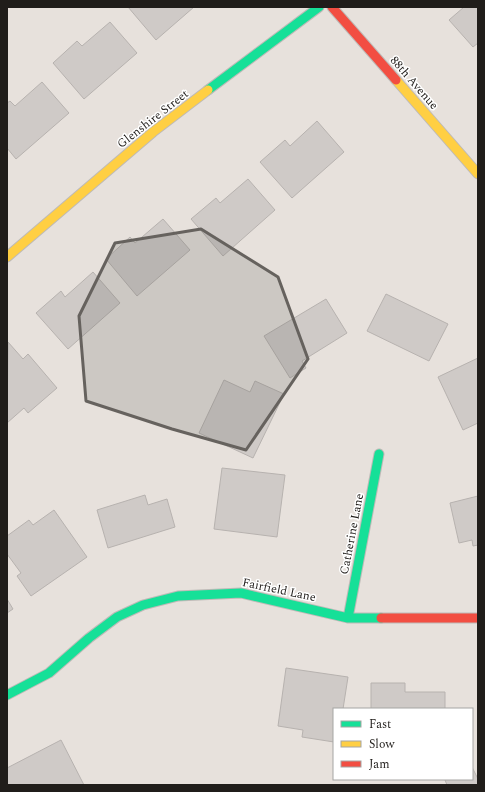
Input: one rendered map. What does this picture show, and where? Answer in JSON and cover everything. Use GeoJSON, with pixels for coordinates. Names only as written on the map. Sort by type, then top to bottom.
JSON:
{"type":"FeatureCollection","features":[{"type":"Feature","properties":{"kind":"street","name":"Glenshire Street"},"geometry":{"type":"LineString","coordinates":[[7,257],[153,132],[319,7]]}},
{"type":"Feature","properties":{"kind":"street","name":"88th Avenue"},"geometry":{"type":"LineString","coordinates":[[332,7],[478,174]]}},
{"type":"Feature","properties":{"kind":"street","name":"Catherine Lane"},"geometry":{"type":"LineString","coordinates":[[348,618],[379,454]]}},
{"type":"Feature","properties":{"kind":"street","name":"Fairfield Lane"},"geometry":{"type":"LineString","coordinates":[[7,695],[49,673],[89,638],[117,617],[143,605],[178,596],[241,593],[348,618],[478,618]]}},
{"type":"Feature","properties":{"kind":"highlighted area"},"geometry":{"type":"Polygon","coordinates":[[[201,229],[278,277],[308,359],[246,450],[172,429],[86,401],[79,316],[115,243],[201,229]]]}},
{"type":"Feature","properties":{"kind":"building"},"geometry":{"type":"Polygon","coordinates":[[[128,7],[194,7],[156,40],[128,7]]]}},
{"type":"Feature","properties":{"kind":"building"},"geometry":{"type":"Polygon","coordinates":[[[464,7],[478,7],[478,43],[473,47],[449,20],[464,7]]]}},
{"type":"Feature","properties":{"kind":"building"},"geometry":{"type":"Polygon","coordinates":[[[110,22],[137,53],[84,99],[53,63],[77,41],[82,46],[110,22]]]}},
{"type":"Feature","properties":{"kind":"building"},"geometry":{"type":"Polygon","coordinates":[[[42,82],[69,113],[16,159],[7,148],[7,103],[10,101],[15,106],[42,82]]]}},
{"type":"Feature","properties":{"kind":"building"},"geometry":{"type":"Polygon","coordinates":[[[317,121],[344,152],[292,198],[260,162],[285,140],[290,146],[317,121]]]}},
{"type":"Feature","properties":{"kind":"building"},"geometry":{"type":"Polygon","coordinates":[[[248,179],[275,210],[223,256],[191,219],[216,198],[220,203],[248,179]]]}},
{"type":"Feature","properties":{"kind":"building"},"geometry":{"type":"Polygon","coordinates":[[[163,219],[190,250],[137,296],[106,259],[130,237],[135,243],[163,219]]]}},
{"type":"Feature","properties":{"kind":"building"},"geometry":{"type":"Polygon","coordinates":[[[93,272],[120,303],[68,349],[36,313],[61,291],[65,297],[93,272]]]}},
{"type":"Feature","properties":{"kind":"building"},"geometry":{"type":"Polygon","coordinates":[[[386,294],[448,324],[429,361],[367,331],[386,294]]]}},
{"type":"Feature","properties":{"kind":"building"},"geometry":{"type":"Polygon","coordinates":[[[326,299],[347,333],[302,361],[306,368],[290,378],[264,336],[326,299]]]}},
{"type":"Feature","properties":{"kind":"building"},"geometry":{"type":"Polygon","coordinates":[[[8,342],[23,359],[28,354],[57,388],[28,413],[24,408],[7,423],[8,342]]]}},
{"type":"Feature","properties":{"kind":"building"},"geometry":{"type":"Polygon","coordinates":[[[478,358],[478,423],[463,430],[438,377],[478,358]]]}},
{"type":"Feature","properties":{"kind":"building"},"geometry":{"type":"Polygon","coordinates":[[[224,380],[250,392],[255,381],[284,394],[253,458],[199,433],[224,380]]]}},
{"type":"Feature","properties":{"kind":"building"},"geometry":{"type":"Polygon","coordinates":[[[222,468],[285,475],[277,537],[214,529],[222,468]]]}},
{"type":"Feature","properties":{"kind":"building"},"geometry":{"type":"Polygon","coordinates":[[[145,495],[148,505],[167,499],[175,527],[108,548],[97,510],[145,495]]]}},
{"type":"Feature","properties":{"kind":"building"},"geometry":{"type":"Polygon","coordinates":[[[478,496],[478,545],[473,546],[472,540],[459,543],[450,503],[478,496]]]}},
{"type":"Feature","properties":{"kind":"building"},"geometry":{"type":"Polygon","coordinates":[[[54,510],[87,557],[31,596],[17,576],[21,573],[7,554],[7,536],[29,520],[33,525],[54,510]]]}},
{"type":"Feature","properties":{"kind":"building"},"geometry":{"type":"Polygon","coordinates":[[[7,599],[13,609],[7,613],[7,599]]]}},
{"type":"Feature","properties":{"kind":"building"},"geometry":{"type":"Polygon","coordinates":[[[286,668],[348,677],[343,708],[333,708],[333,742],[302,737],[303,730],[278,726],[286,668]]]}},
{"type":"Feature","properties":{"kind":"building"},"geometry":{"type":"Polygon","coordinates":[[[371,683],[405,683],[405,692],[445,692],[445,708],[371,708],[371,683]]]}},
{"type":"Feature","properties":{"kind":"building"},"geometry":{"type":"Polygon","coordinates":[[[61,740],[84,785],[7,785],[7,768],[61,740]]]}},
{"type":"Feature","properties":{"kind":"building"},"geometry":{"type":"Polygon","coordinates":[[[473,769],[478,779],[478,785],[447,785],[445,780],[473,780],[473,769]]]}},
{"type":"Feature","properties":{"kind":"traffic: fast"},"geometry":{"type":"LineString","coordinates":[[208,90],[319,7]]}},
{"type":"Feature","properties":{"kind":"traffic: fast"},"geometry":{"type":"LineString","coordinates":[[348,618],[379,454]]}},
{"type":"Feature","properties":{"kind":"traffic: fast"},"geometry":{"type":"LineString","coordinates":[[7,695],[49,673],[89,638],[117,617],[143,605],[178,596],[241,593],[348,618],[381,618]]}},
{"type":"Feature","properties":{"kind":"traffic: slow"},"geometry":{"type":"LineString","coordinates":[[396,80],[478,174]]}},
{"type":"Feature","properties":{"kind":"traffic: slow"},"geometry":{"type":"LineString","coordinates":[[7,257],[153,132],[208,90]]}},
{"type":"Feature","properties":{"kind":"traffic: jam"},"geometry":{"type":"LineString","coordinates":[[332,7],[396,80]]}},
{"type":"Feature","properties":{"kind":"traffic: jam"},"geometry":{"type":"LineString","coordinates":[[381,618],[478,618]]}}]}
